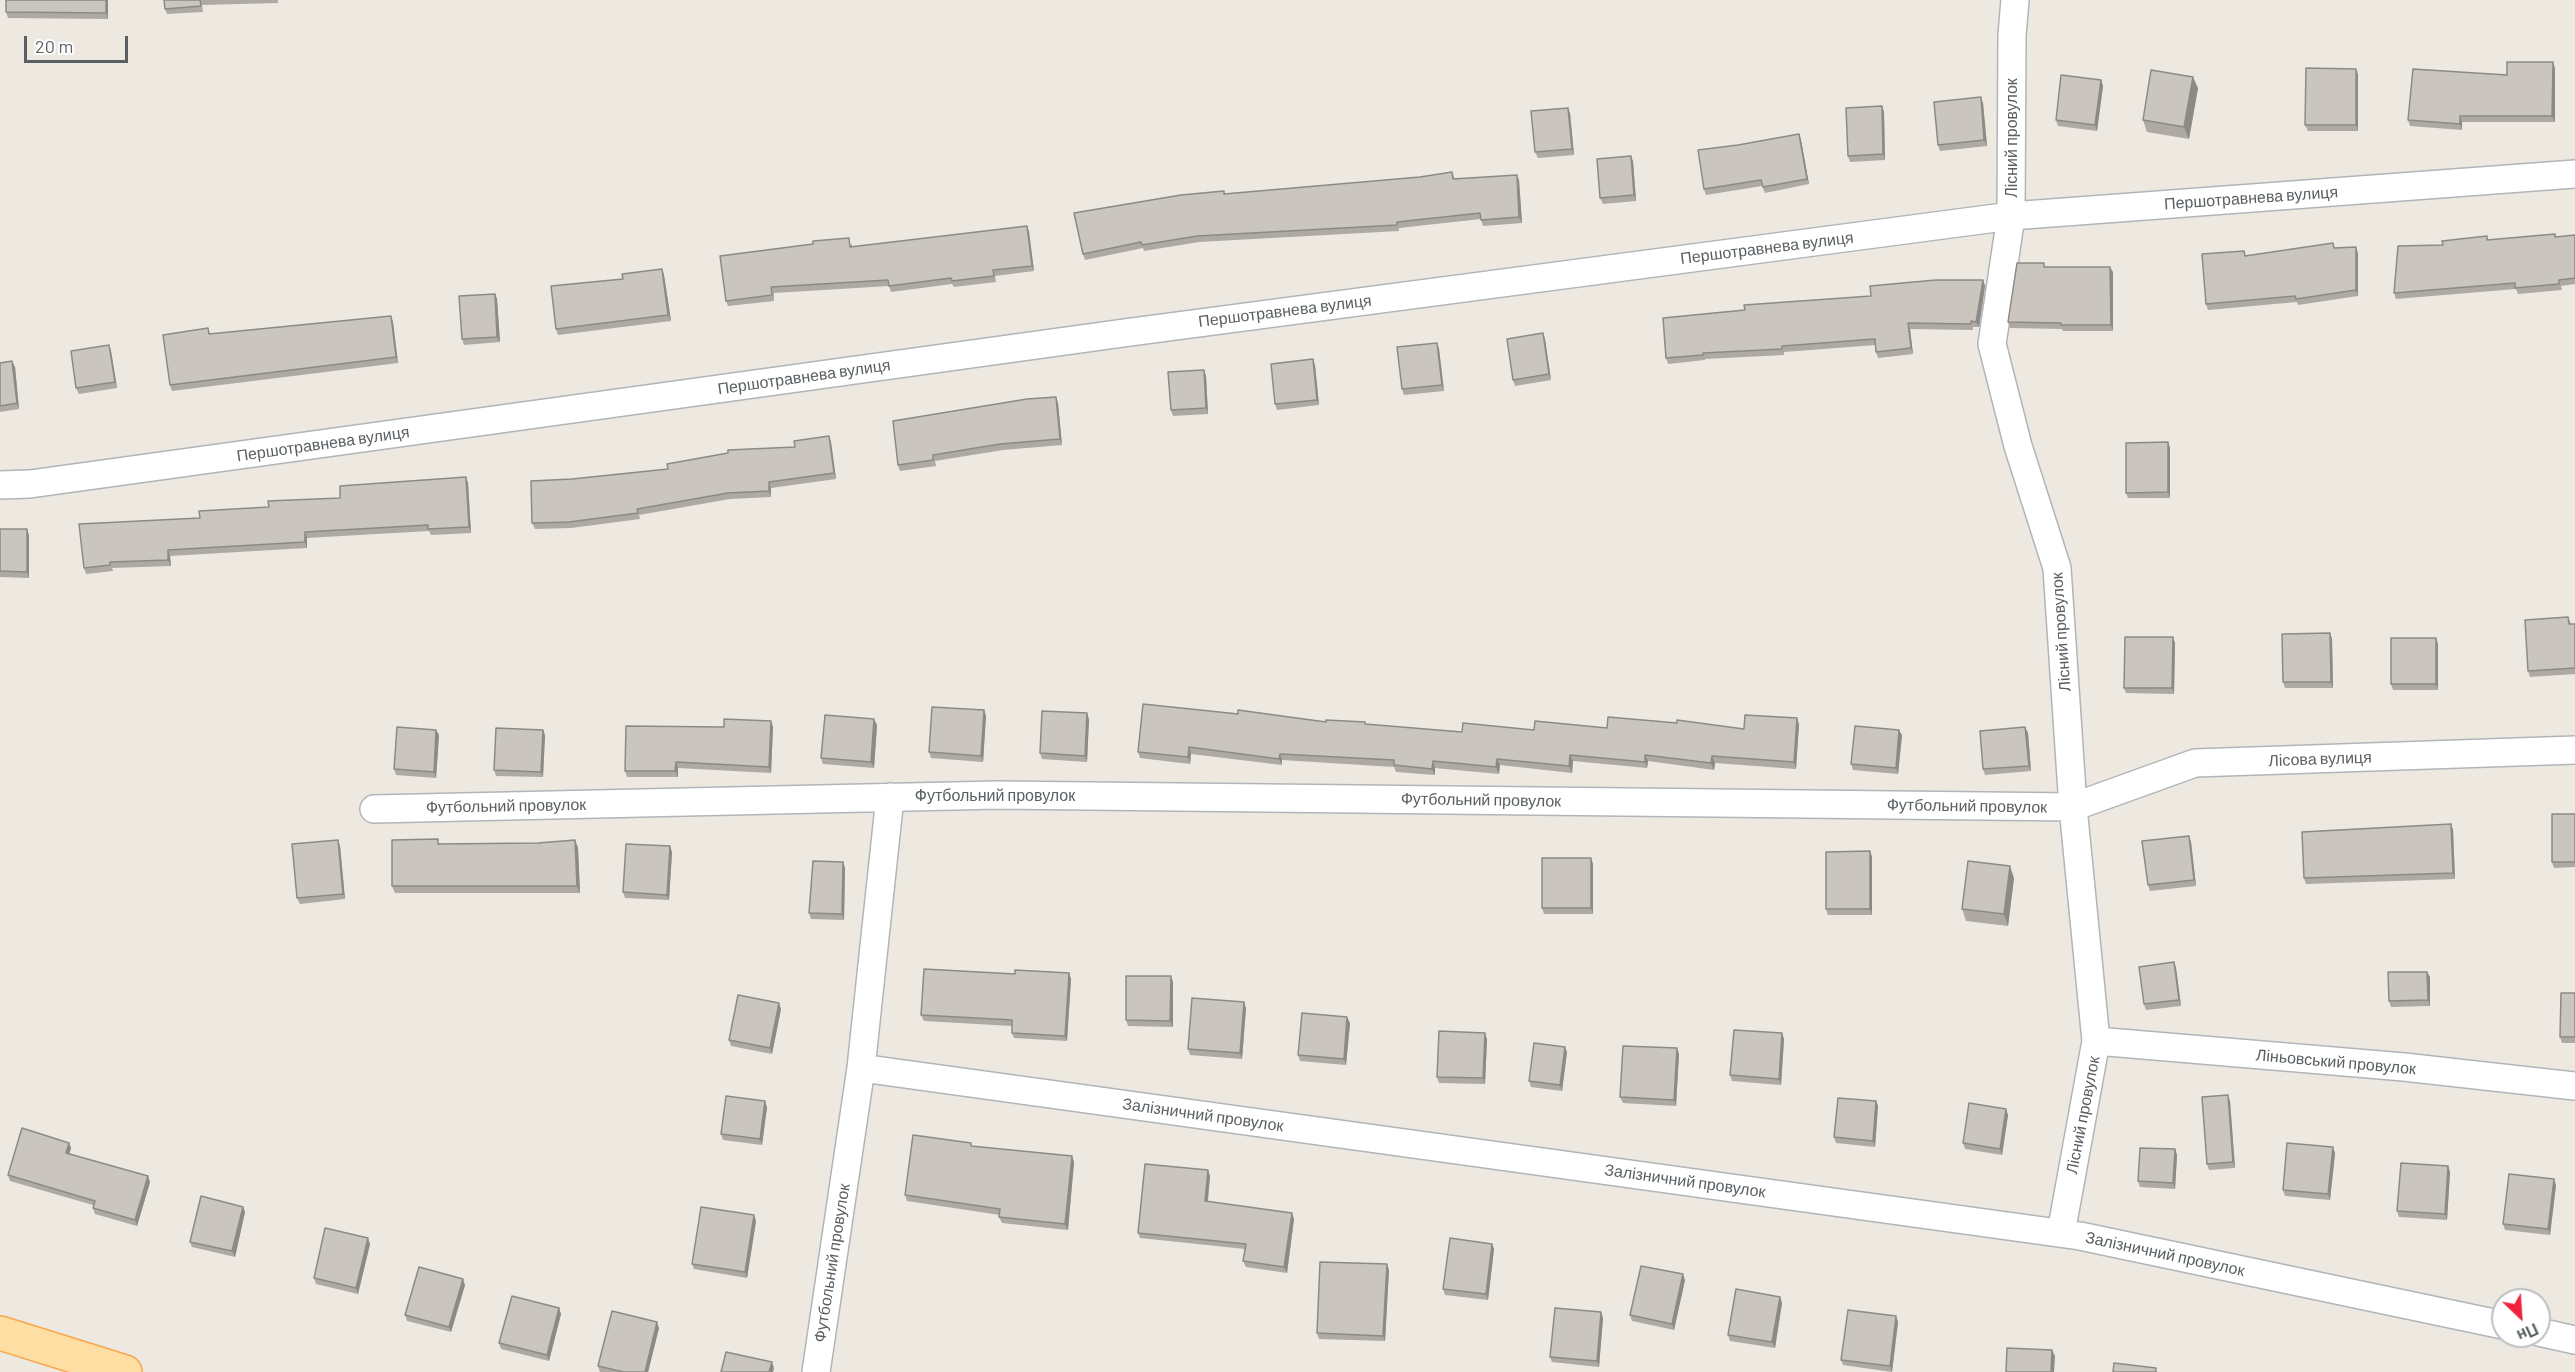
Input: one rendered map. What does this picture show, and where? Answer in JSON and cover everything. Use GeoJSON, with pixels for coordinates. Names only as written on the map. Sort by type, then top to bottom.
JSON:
{"type":"FeatureCollection","features":[{"type":"Feature","properties":{"kind":"main road"},"geometry":{"type":"LineString","coordinates":[[0,1333],[125,1372]]}},
{"type":"Feature","properties":{"kind":"street","name":"Лісний провулок"},"geometry":{"type":"LineString","coordinates":[[2015,0],[2012,34],[2012,216],[1992,344],[2018,447],[2057,568],[2073,807],[2097,1041],[2061,1233]]}},
{"type":"Feature","properties":{"kind":"street","name":"Першотравнева вулиця"},"geometry":{"type":"LineString","coordinates":[[0,485],[42,483],[1131,332],[2012,216],[2575,174]]}},
{"type":"Feature","properties":{"kind":"street","name":"Лісова вулиця"},"geometry":{"type":"LineString","coordinates":[[2073,807],[2195,763],[2575,750]]}},
{"type":"Feature","properties":{"kind":"street","name":"Футбольний провулок"},"geometry":{"type":"LineString","coordinates":[[374,809],[998,795],[2073,807]]}},
{"type":"Feature","properties":{"kind":"street","name":"Футбольний провулок"},"geometry":{"type":"LineString","coordinates":[[816,1372],[861,1068],[890,797]]}},
{"type":"Feature","properties":{"kind":"street","name":"Ліньовський провулок"},"geometry":{"type":"LineString","coordinates":[[2097,1041],[2404,1067],[2575,1086]]}},
{"type":"Feature","properties":{"kind":"street","name":"Залізничний провулок"},"geometry":{"type":"LineString","coordinates":[[861,1068],[2061,1233],[2491,1323]]}},
{"type":"Feature","properties":{"kind":"street"},"geometry":{"type":"LineString","coordinates":[[2551,1335],[2575,1340]]}},
{"type":"Feature","properties":{"kind":"building"},"geometry":{"type":"Polygon","coordinates":[[[6,0],[106,0],[106,13],[6,12],[6,0]]]}},
{"type":"Feature","properties":{"kind":"building"},"geometry":{"type":"Polygon","coordinates":[[[164,0],[200,0],[201,6],[165,9],[164,0]]]}},
{"type":"Feature","properties":{"kind":"building"},"geometry":{"type":"Polygon","coordinates":[[[2507,62],[2553,62],[2552,116],[2460,116],[2460,124],[2408,120],[2413,69],[2507,75],[2507,62]]]}},
{"type":"Feature","properties":{"kind":"building"},"geometry":{"type":"Polygon","coordinates":[[[2306,68],[2356,69],[2356,125],[2305,125],[2306,68]]]}},
{"type":"Feature","properties":{"kind":"building"},"geometry":{"type":"Polygon","coordinates":[[[2151,70],[2193,77],[2184,127],[2143,120],[2151,70]]]}},
{"type":"Feature","properties":{"kind":"building"},"geometry":{"type":"Polygon","coordinates":[[[2061,75],[2101,80],[2095,125],[2056,120],[2061,75]]]}},
{"type":"Feature","properties":{"kind":"building"},"geometry":{"type":"Polygon","coordinates":[[[1981,97],[1984,140],[1938,145],[1934,102],[1981,97]]]}},
{"type":"Feature","properties":{"kind":"building"},"geometry":{"type":"Polygon","coordinates":[[[1882,106],[1883,154],[1848,156],[1846,108],[1882,106]]]}},
{"type":"Feature","properties":{"kind":"building"},"geometry":{"type":"Polygon","coordinates":[[[1568,108],[1572,149],[1535,152],[1531,111],[1568,108]]]}},
{"type":"Feature","properties":{"kind":"building"},"geometry":{"type":"Polygon","coordinates":[[[1799,134],[1807,179],[1763,187],[1761,180],[1704,189],[1698,150],[1799,134]]]}},
{"type":"Feature","properties":{"kind":"building"},"geometry":{"type":"Polygon","coordinates":[[[1631,156],[1634,195],[1600,198],[1597,159],[1631,156]]]}},
{"type":"Feature","properties":{"kind":"building"},"geometry":{"type":"Polygon","coordinates":[[[1452,172],[1453,179],[1517,175],[1519,217],[1481,220],[1480,213],[1397,222],[1397,225],[1197,236],[1142,245],[1141,242],[1083,254],[1074,213],[1181,195],[1224,191],[1224,194],[1420,177],[1452,172]]]}},
{"type":"Feature","properties":{"kind":"building"},"geometry":{"type":"Polygon","coordinates":[[[1027,226],[1032,266],[993,270],[994,276],[952,281],[951,278],[889,286],[888,280],[771,287],[772,295],[726,301],[720,256],[813,244],[813,241],[849,238],[850,247],[1027,226]]]}},
{"type":"Feature","properties":{"kind":"building"},"geometry":{"type":"Polygon","coordinates":[[[2555,234],[2555,237],[2575,235],[2575,278],[2559,280],[2559,284],[2515,288],[2515,283],[2394,293],[2398,246],[2443,245],[2442,241],[2487,236],[2487,240],[2555,234]]]}},
{"type":"Feature","properties":{"kind":"building"},"geometry":{"type":"Polygon","coordinates":[[[2333,243],[2334,248],[2356,247],[2356,290],[2296,299],[2295,296],[2206,304],[2202,254],[2244,251],[2245,256],[2333,243]]]}},
{"type":"Feature","properties":{"kind":"building"},"geometry":{"type":"Polygon","coordinates":[[[2017,263],[2044,263],[2044,267],[2110,267],[2111,325],[2008,322],[2017,263]]]}},
{"type":"Feature","properties":{"kind":"building"},"geometry":{"type":"Polygon","coordinates":[[[662,269],[668,315],[556,329],[551,286],[623,279],[622,274],[662,269]]]}},
{"type":"Feature","properties":{"kind":"building"},"geometry":{"type":"Polygon","coordinates":[[[1936,280],[1983,280],[1976,322],[1971,321],[1971,324],[1908,323],[1911,348],[1876,352],[1875,339],[1666,358],[1663,318],[1745,310],[1744,305],[1871,296],[1870,286],[1936,280]]]}},
{"type":"Feature","properties":{"kind":"building"},"geometry":{"type":"Polygon","coordinates":[[[495,294],[497,337],[462,339],[459,296],[495,294]]]}},
{"type":"Feature","properties":{"kind":"building"},"geometry":{"type":"Polygon","coordinates":[[[391,316],[396,357],[170,385],[163,335],[208,328],[209,334],[391,316]]]}},
{"type":"Feature","properties":{"kind":"building"},"geometry":{"type":"Polygon","coordinates":[[[1543,333],[1549,374],[1513,380],[1507,339],[1543,333]]]}},
{"type":"Feature","properties":{"kind":"building"},"geometry":{"type":"Polygon","coordinates":[[[1437,343],[1442,385],[1402,389],[1397,347],[1437,343]]]}},
{"type":"Feature","properties":{"kind":"building"},"geometry":{"type":"Polygon","coordinates":[[[109,345],[115,382],[76,388],[71,351],[109,345]]]}},
{"type":"Feature","properties":{"kind":"building"},"geometry":{"type":"Polygon","coordinates":[[[1313,359],[1317,400],[1275,404],[1271,364],[1313,359]]]}},
{"type":"Feature","properties":{"kind":"building"},"geometry":{"type":"Polygon","coordinates":[[[12,361],[17,403],[0,406],[0,363],[12,361]]]}},
{"type":"Feature","properties":{"kind":"building"},"geometry":{"type":"Polygon","coordinates":[[[1204,370],[1206,408],[1171,410],[1168,372],[1204,370]]]}},
{"type":"Feature","properties":{"kind":"building"},"geometry":{"type":"Polygon","coordinates":[[[1056,397],[1060,439],[1000,444],[933,455],[933,460],[898,465],[893,421],[1027,399],[1056,397]]]}},
{"type":"Feature","properties":{"kind":"building"},"geometry":{"type":"Polygon","coordinates":[[[829,436],[834,473],[769,482],[769,491],[728,493],[637,509],[638,513],[569,522],[532,523],[531,481],[668,469],[667,464],[728,453],[728,450],[795,447],[794,441],[829,436]]]}},
{"type":"Feature","properties":{"kind":"building"},"geometry":{"type":"Polygon","coordinates":[[[2168,442],[2168,492],[2126,493],[2126,443],[2168,442]]]}},
{"type":"Feature","properties":{"kind":"building"},"geometry":{"type":"Polygon","coordinates":[[[466,477],[469,527],[428,529],[428,525],[305,532],[305,542],[168,550],[168,560],[110,562],[110,565],[84,568],[79,524],[200,518],[199,511],[269,507],[268,501],[340,498],[340,486],[466,477]]]}},
{"type":"Feature","properties":{"kind":"building"},"geometry":{"type":"Polygon","coordinates":[[[0,529],[27,529],[27,572],[0,571],[0,529]]]}},
{"type":"Feature","properties":{"kind":"building"},"geometry":{"type":"Polygon","coordinates":[[[2568,617],[2569,624],[2575,624],[2575,668],[2528,671],[2525,620],[2568,617]]]}},
{"type":"Feature","properties":{"kind":"building"},"geometry":{"type":"Polygon","coordinates":[[[2330,633],[2331,682],[2283,682],[2282,634],[2330,633]]]}},
{"type":"Feature","properties":{"kind":"building"},"geometry":{"type":"Polygon","coordinates":[[[2125,637],[2173,637],[2172,688],[2124,688],[2125,637]]]}},
{"type":"Feature","properties":{"kind":"building"},"geometry":{"type":"Polygon","coordinates":[[[2391,638],[2436,638],[2436,684],[2391,684],[2391,638]]]}},
{"type":"Feature","properties":{"kind":"building"},"geometry":{"type":"Polygon","coordinates":[[[1143,704],[1238,714],[1238,710],[1326,722],[1326,720],[1365,722],[1365,724],[1462,732],[1463,723],[1534,730],[1535,721],[1607,728],[1608,717],[1677,723],[1677,720],[1744,729],[1745,715],[1797,718],[1794,762],[1712,756],[1711,763],[1645,755],[1645,762],[1570,755],[1569,766],[1497,759],[1496,767],[1433,761],[1432,769],[1394,765],[1394,760],[1280,754],[1279,759],[1189,747],[1188,757],[1138,752],[1143,704]]]}},
{"type":"Feature","properties":{"kind":"building"},"geometry":{"type":"Polygon","coordinates":[[[932,707],[984,710],[981,756],[929,752],[932,707]]]}},
{"type":"Feature","properties":{"kind":"building"},"geometry":{"type":"Polygon","coordinates":[[[1042,711],[1087,713],[1085,756],[1040,753],[1042,711]]]}},
{"type":"Feature","properties":{"kind":"building"},"geometry":{"type":"Polygon","coordinates":[[[825,715],[874,719],[871,762],[821,758],[825,715]]]}},
{"type":"Feature","properties":{"kind":"building"},"geometry":{"type":"Polygon","coordinates":[[[724,719],[771,721],[769,767],[676,762],[675,771],[625,771],[626,726],[724,727],[724,719]]]}},
{"type":"Feature","properties":{"kind":"building"},"geometry":{"type":"Polygon","coordinates":[[[1855,726],[1899,730],[1896,768],[1851,764],[1855,726]]]}},
{"type":"Feature","properties":{"kind":"building"},"geometry":{"type":"Polygon","coordinates":[[[397,727],[436,730],[434,772],[394,769],[397,727]]]}},
{"type":"Feature","properties":{"kind":"building"},"geometry":{"type":"Polygon","coordinates":[[[2025,727],[2029,766],[1983,769],[1980,731],[2025,727]]]}},
{"type":"Feature","properties":{"kind":"building"},"geometry":{"type":"Polygon","coordinates":[[[496,728],[543,730],[541,772],[494,770],[496,728]]]}},
{"type":"Feature","properties":{"kind":"building"},"geometry":{"type":"Polygon","coordinates":[[[2552,814],[2575,814],[2575,862],[2552,862],[2552,814]]]}},
{"type":"Feature","properties":{"kind":"building"},"geometry":{"type":"Polygon","coordinates":[[[2451,824],[2453,873],[2304,878],[2302,832],[2451,824]]]}},
{"type":"Feature","properties":{"kind":"building"},"geometry":{"type":"Polygon","coordinates":[[[2189,836],[2194,880],[2148,885],[2142,841],[2189,836]]]}},
{"type":"Feature","properties":{"kind":"building"},"geometry":{"type":"Polygon","coordinates":[[[438,839],[438,844],[538,843],[575,840],[577,886],[392,886],[392,840],[438,839]]]}},
{"type":"Feature","properties":{"kind":"building"},"geometry":{"type":"Polygon","coordinates":[[[338,840],[343,894],[297,898],[292,844],[338,840]]]}},
{"type":"Feature","properties":{"kind":"building"},"geometry":{"type":"Polygon","coordinates":[[[626,844],[670,846],[667,895],[623,892],[626,844]]]}},
{"type":"Feature","properties":{"kind":"building"},"geometry":{"type":"Polygon","coordinates":[[[1870,851],[1870,909],[1826,909],[1826,852],[1870,851]]]}},
{"type":"Feature","properties":{"kind":"building"},"geometry":{"type":"Polygon","coordinates":[[[1542,858],[1591,858],[1591,908],[1542,908],[1542,858]]]}},
{"type":"Feature","properties":{"kind":"building"},"geometry":{"type":"Polygon","coordinates":[[[813,861],[843,862],[842,914],[809,913],[813,861]]]}},
{"type":"Feature","properties":{"kind":"building"},"geometry":{"type":"Polygon","coordinates":[[[1968,861],[2010,866],[2004,914],[1962,909],[1968,861]]]}},
{"type":"Feature","properties":{"kind":"building"},"geometry":{"type":"Polygon","coordinates":[[[2174,962],[2179,1000],[2144,1004],[2139,967],[2174,962]]]}},
{"type":"Feature","properties":{"kind":"building"},"geometry":{"type":"Polygon","coordinates":[[[924,969],[1015,974],[1015,970],[1069,973],[1065,1036],[1012,1033],[1012,1020],[921,1015],[924,969]]]}},
{"type":"Feature","properties":{"kind":"building"},"geometry":{"type":"Polygon","coordinates":[[[2388,972],[2427,972],[2428,1000],[2389,1001],[2388,972]]]}},
{"type":"Feature","properties":{"kind":"building"},"geometry":{"type":"Polygon","coordinates":[[[1126,976],[1171,976],[1170,1021],[1126,1020],[1126,976]]]}},
{"type":"Feature","properties":{"kind":"building"},"geometry":{"type":"Polygon","coordinates":[[[2561,993],[2575,993],[2575,1037],[2560,1037],[2561,993]]]}},
{"type":"Feature","properties":{"kind":"building"},"geometry":{"type":"Polygon","coordinates":[[[738,995],[779,1003],[770,1048],[729,1040],[738,995]]]}},
{"type":"Feature","properties":{"kind":"building"},"geometry":{"type":"Polygon","coordinates":[[[1192,998],[1244,1002],[1240,1053],[1188,1049],[1192,998]]]}},
{"type":"Feature","properties":{"kind":"building"},"geometry":{"type":"Polygon","coordinates":[[[1302,1013],[1347,1017],[1344,1059],[1298,1055],[1302,1013]]]}},
{"type":"Feature","properties":{"kind":"building"},"geometry":{"type":"Polygon","coordinates":[[[1734,1030],[1782,1033],[1779,1079],[1730,1075],[1734,1030]]]}},
{"type":"Feature","properties":{"kind":"building"},"geometry":{"type":"Polygon","coordinates":[[[1439,1031],[1485,1033],[1483,1078],[1437,1077],[1439,1031]]]}},
{"type":"Feature","properties":{"kind":"building"},"geometry":{"type":"Polygon","coordinates":[[[1534,1043],[1565,1047],[1560,1085],[1529,1081],[1534,1043]]]}},
{"type":"Feature","properties":{"kind":"building"},"geometry":{"type":"Polygon","coordinates":[[[1623,1046],[1677,1048],[1674,1100],[1620,1097],[1623,1046]]]}},
{"type":"Feature","properties":{"kind":"building"},"geometry":{"type":"Polygon","coordinates":[[[2228,1095],[2233,1162],[2207,1164],[2202,1097],[2228,1095]]]}},
{"type":"Feature","properties":{"kind":"building"},"geometry":{"type":"Polygon","coordinates":[[[726,1096],[765,1101],[760,1139],[721,1134],[726,1096]]]}},
{"type":"Feature","properties":{"kind":"building"},"geometry":{"type":"Polygon","coordinates":[[[1838,1098],[1876,1101],[1873,1141],[1834,1137],[1838,1098]]]}},
{"type":"Feature","properties":{"kind":"building"},"geometry":{"type":"Polygon","coordinates":[[[1969,1103],[2006,1109],[2000,1149],[1963,1143],[1969,1103]]]}},
{"type":"Feature","properties":{"kind":"building"},"geometry":{"type":"Polygon","coordinates":[[[22,1128],[69,1143],[66,1153],[148,1176],[135,1220],[93,1208],[95,1201],[8,1175],[22,1128]]]}},
{"type":"Feature","properties":{"kind":"building"},"geometry":{"type":"Polygon","coordinates":[[[913,1135],[971,1143],[971,1146],[1072,1156],[1065,1224],[999,1217],[1000,1209],[905,1195],[913,1135]]]}},
{"type":"Feature","properties":{"kind":"building"},"geometry":{"type":"Polygon","coordinates":[[[2287,1143],[2333,1147],[2328,1194],[2283,1190],[2287,1143]]]}},
{"type":"Feature","properties":{"kind":"building"},"geometry":{"type":"Polygon","coordinates":[[[2140,1148],[2175,1149],[2173,1183],[2138,1181],[2140,1148]]]}},
{"type":"Feature","properties":{"kind":"building"},"geometry":{"type":"Polygon","coordinates":[[[2401,1163],[2448,1166],[2445,1214],[2397,1211],[2401,1163]]]}},
{"type":"Feature","properties":{"kind":"building"},"geometry":{"type":"Polygon","coordinates":[[[1145,1164],[1208,1170],[1205,1201],[1292,1213],[1284,1267],[1243,1261],[1246,1244],[1138,1233],[1145,1164]]]}},
{"type":"Feature","properties":{"kind":"building"},"geometry":{"type":"Polygon","coordinates":[[[2509,1174],[2554,1179],[2548,1229],[2503,1224],[2509,1174]]]}},
{"type":"Feature","properties":{"kind":"building"},"geometry":{"type":"Polygon","coordinates":[[[201,1196],[243,1207],[232,1251],[190,1242],[201,1196]]]}},
{"type":"Feature","properties":{"kind":"building"},"geometry":{"type":"Polygon","coordinates":[[[701,1207],[754,1215],[745,1272],[692,1264],[701,1207]]]}},
{"type":"Feature","properties":{"kind":"building"},"geometry":{"type":"Polygon","coordinates":[[[325,1228],[368,1238],[356,1288],[314,1278],[325,1228]]]}},
{"type":"Feature","properties":{"kind":"building"},"geometry":{"type":"Polygon","coordinates":[[[1450,1238],[1492,1244],[1486,1294],[1443,1289],[1450,1238]]]}},
{"type":"Feature","properties":{"kind":"building"},"geometry":{"type":"Polygon","coordinates":[[[1320,1262],[1387,1264],[1383,1336],[1317,1333],[1320,1262]]]}},
{"type":"Feature","properties":{"kind":"building"},"geometry":{"type":"Polygon","coordinates":[[[1641,1266],[1683,1274],[1672,1324],[1630,1315],[1641,1266]]]}},
{"type":"Feature","properties":{"kind":"building"},"geometry":{"type":"Polygon","coordinates":[[[419,1267],[463,1279],[449,1327],[405,1315],[419,1267]]]}},
{"type":"Feature","properties":{"kind":"building"},"geometry":{"type":"Polygon","coordinates":[[[1736,1289],[1780,1297],[1772,1342],[1728,1335],[1736,1289]]]}},
{"type":"Feature","properties":{"kind":"building"},"geometry":{"type":"Polygon","coordinates":[[[512,1296],[559,1308],[547,1355],[499,1343],[512,1296]]]}},
{"type":"Feature","properties":{"kind":"building"},"geometry":{"type":"Polygon","coordinates":[[[1555,1308],[1601,1312],[1597,1361],[1550,1357],[1555,1308]]]}},
{"type":"Feature","properties":{"kind":"building"},"geometry":{"type":"Polygon","coordinates":[[[1848,1310],[1896,1316],[1890,1366],[1841,1360],[1848,1310]]]}},
{"type":"Feature","properties":{"kind":"building"},"geometry":{"type":"Polygon","coordinates":[[[612,1311],[657,1322],[645,1372],[624,1372],[598,1366],[612,1311]]]}},
{"type":"Feature","properties":{"kind":"building"},"geometry":{"type":"Polygon","coordinates":[[[2007,1348],[2052,1350],[2051,1372],[2006,1372],[2007,1348]]]}},
{"type":"Feature","properties":{"kind":"building"},"geometry":{"type":"Polygon","coordinates":[[[726,1352],[772,1362],[769,1372],[721,1372],[726,1352]]]}},
{"type":"Feature","properties":{"kind":"building"},"geometry":{"type":"Polygon","coordinates":[[[2114,1363],[2156,1368],[2156,1372],[2113,1372],[2114,1363]]]}}]}
